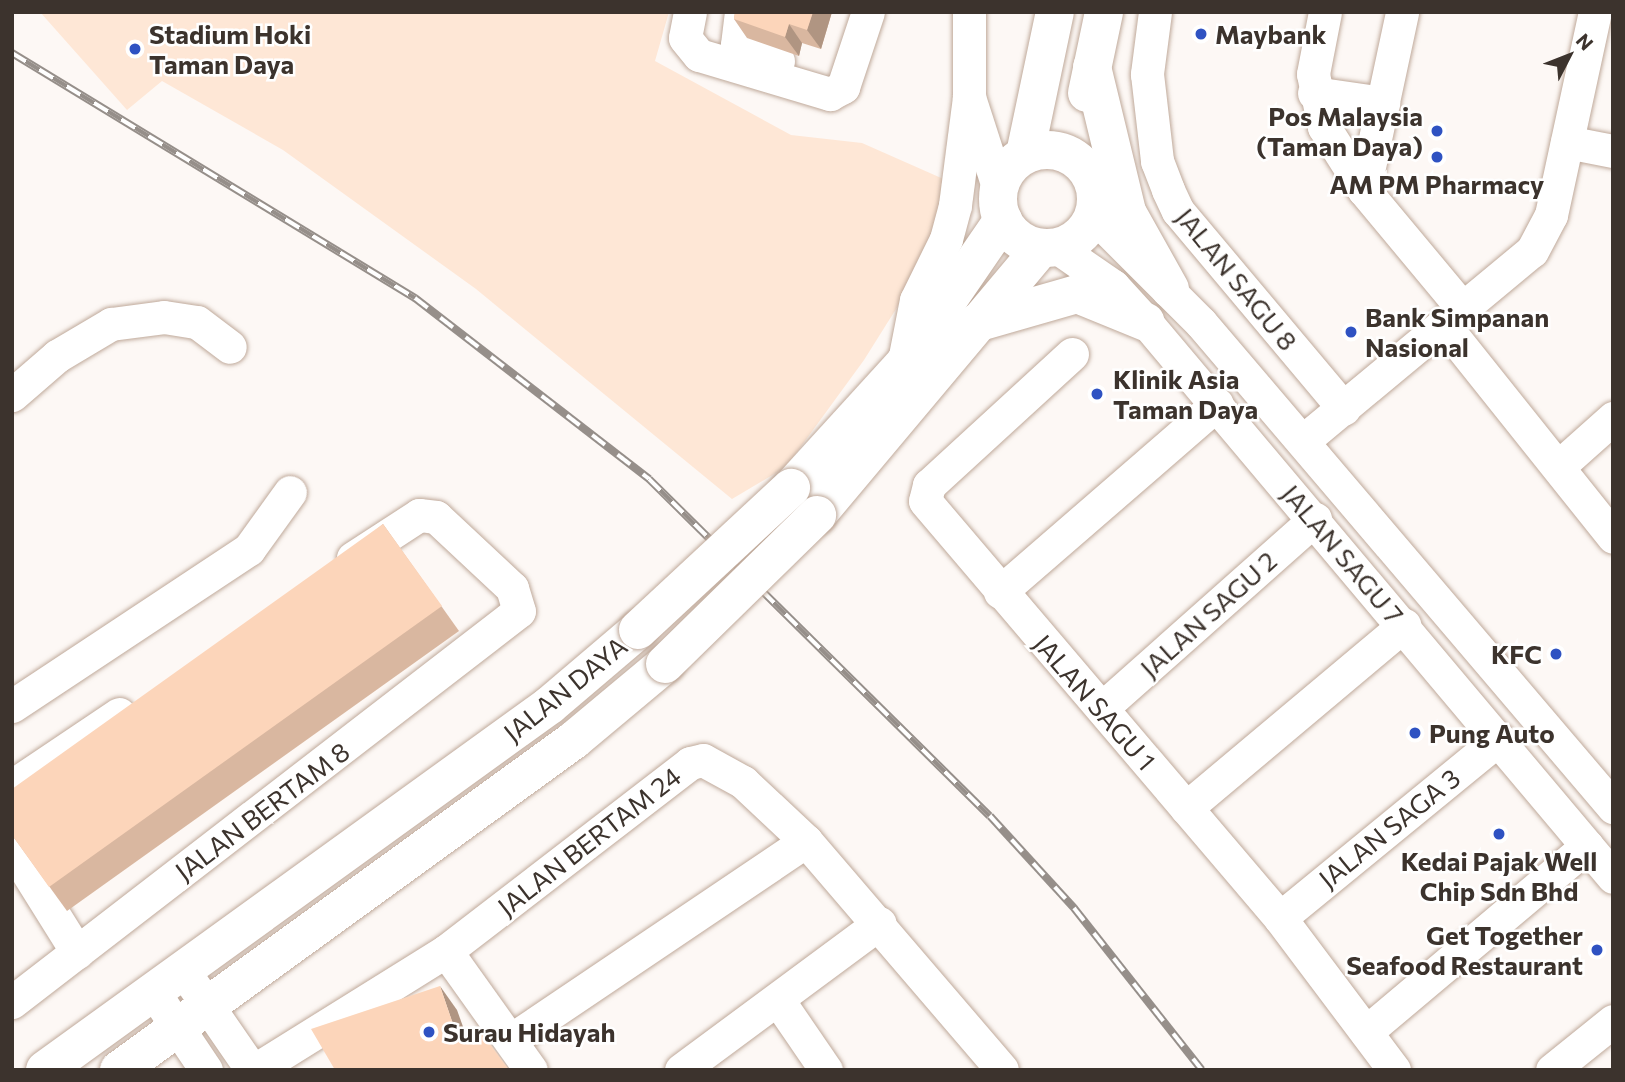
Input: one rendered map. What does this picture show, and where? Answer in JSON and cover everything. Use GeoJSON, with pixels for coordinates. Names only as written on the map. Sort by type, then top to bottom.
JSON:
{"type":"FeatureCollection","features":[{"type":"Feature","properties":{"kind":"main road"},"geometry":{"type":"LineString","coordinates":[[1026,155],[1055,12]]}},
{"type":"Feature","properties":{"kind":"main road"},"geometry":{"type":"LineString","coordinates":[[1073,157],[1104,12]]}},
{"type":"Feature","properties":{"kind":"main road"},"geometry":{"type":"LineString","coordinates":[[1092,67],[1127,212],[1170,289]]}},
{"type":"Feature","properties":{"kind":"main road"},"geometry":{"type":"LineString","coordinates":[[1057,150],[1073,157],[1094,183],[1094,216],[1086,231],[1049,248],[1025,243],[1001,205],[1004,175],[1026,155],[1057,150]]}},
{"type":"Feature","properties":{"kind":"main road","name":"JALAN DAYA"},"geometry":{"type":"LineString","coordinates":[[45,1070],[550,705],[638,630],[791,488],[904,364],[1001,205]]}},
{"type":"Feature","properties":{"kind":"main road","name":"JALAN DAYA"},"geometry":{"type":"LineString","coordinates":[[119,1070],[574,740],[665,664],[817,515],[976,323],[1049,248]]}},
{"type":"Feature","properties":{"kind":"main road"},"geometry":{"type":"LineString","coordinates":[[976,323],[1077,294],[1146,322]]}},
{"type":"Feature","properties":{"kind":"street"},"geometry":{"type":"LineString","coordinates":[[690,12],[685,38],[699,55],[814,93],[838,92],[868,12]]}},
{"type":"Feature","properties":{"kind":"street"},"geometry":{"type":"LineString","coordinates":[[741,12],[735,34],[749,54],[845,78]]}},
{"type":"Feature","properties":{"kind":"street"},"geometry":{"type":"LineString","coordinates":[[904,364],[916,300],[947,239],[955,205],[969,97],[968,12]]}},
{"type":"Feature","properties":{"kind":"street","name":"JALAN SAGU 8"},"geometry":{"type":"LineString","coordinates":[[1155,12],[1147,74],[1157,161],[1167,190],[1344,409]]}},
{"type":"Feature","properties":{"kind":"street"},"geometry":{"type":"LineString","coordinates":[[1325,12],[1314,93],[1324,127],[1364,190],[1558,467],[1613,537]]}},
{"type":"Feature","properties":{"kind":"street"},"geometry":{"type":"LineString","coordinates":[[1364,190],[1402,12]]}},
{"type":"Feature","properties":{"kind":"street"},"geometry":{"type":"LineString","coordinates":[[1304,440],[1532,251],[1551,215],[1595,12]]}},
{"type":"Feature","properties":{"kind":"street"},"geometry":{"type":"LineString","coordinates":[[1314,93],[1383,103]]}},
{"type":"Feature","properties":{"kind":"street"},"geometry":{"type":"LineString","coordinates":[[969,97],[1001,205]]}},
{"type":"Feature","properties":{"kind":"street"},"geometry":{"type":"LineString","coordinates":[[1567,142],[1613,151]]}},
{"type":"Feature","properties":{"kind":"street","name":"JALAN SAGU 7"},"geometry":{"type":"LineString","coordinates":[[1094,216],[1170,289],[1304,440],[1613,807]]}},
{"type":"Feature","properties":{"kind":"street","name":"JALAN SAGU 7"},"geometry":{"type":"LineString","coordinates":[[1049,248],[1113,286],[1146,322],[1315,519],[1613,877]]}},
{"type":"Feature","properties":{"kind":"street"},"geometry":{"type":"LineString","coordinates":[[12,395],[57,356],[111,324],[164,317],[197,322],[230,347]]}},
{"type":"Feature","properties":{"kind":"street","name":"JALAN SAGU 1"},"geometry":{"type":"LineString","coordinates":[[1072,354],[925,492],[929,510],[1280,918],[1394,1070]]}},
{"type":"Feature","properties":{"kind":"street"},"geometry":{"type":"LineString","coordinates":[[1000,592],[1217,404]]}},
{"type":"Feature","properties":{"kind":"street"},"geometry":{"type":"LineString","coordinates":[[1558,467],[1613,418]]}},
{"type":"Feature","properties":{"kind":"street"},"geometry":{"type":"LineString","coordinates":[[12,706],[248,549],[290,492]]}},
{"type":"Feature","properties":{"kind":"street","name":"JALAN BERTAM 8"},"geometry":{"type":"LineString","coordinates":[[14,996],[77,952],[513,620],[517,595],[428,515],[330,573]]}},
{"type":"Feature","properties":{"kind":"street","name":"JALAN SAGU 2"},"geometry":{"type":"LineString","coordinates":[[1102,708],[1315,519]]}},
{"type":"Feature","properties":{"kind":"street"},"geometry":{"type":"LineString","coordinates":[[1186,808],[1404,625]]}},
{"type":"Feature","properties":{"kind":"street"},"geometry":{"type":"LineString","coordinates":[[12,786],[149,695]]}},
{"type":"Feature","properties":{"kind":"street","name":"JALAN SAGA 3"},"geometry":{"type":"LineString","coordinates":[[1280,918],[1499,739]]}},
{"type":"Feature","properties":{"kind":"street","name":"JALAN BERTAM 24"},"geometry":{"type":"LineString","coordinates":[[254,1070],[446,951],[690,763],[715,764],[743,782],[806,841],[880,923],[1002,1070]]}},
{"type":"Feature","properties":{"kind":"street"},"geometry":{"type":"LineString","coordinates":[[511,1040],[806,841]]}},
{"type":"Feature","properties":{"kind":"street"},"geometry":{"type":"LineString","coordinates":[[1366,1032],[1587,846]]}},
{"type":"Feature","properties":{"kind":"street"},"geometry":{"type":"LineString","coordinates":[[12,848],[77,952]]}},
{"type":"Feature","properties":{"kind":"street"},"geometry":{"type":"LineString","coordinates":[[681,1070],[880,923]]}},
{"type":"Feature","properties":{"kind":"street"},"geometry":{"type":"LineString","coordinates":[[446,951],[531,1070]]}},
{"type":"Feature","properties":{"kind":"street"},"geometry":{"type":"LineString","coordinates":[[168,980],[192,1015],[254,1070]]}},
{"type":"Feature","properties":{"kind":"street"},"geometry":{"type":"LineString","coordinates":[[778,1000],[826,1070]]}},
{"type":"Feature","properties":{"kind":"street"},"geometry":{"type":"LineString","coordinates":[[192,1015],[206,1070]]}},
{"type":"Feature","properties":{"kind":"street"},"geometry":{"type":"LineString","coordinates":[[1552,1070],[1613,1021]]}},
{"type":"Feature","properties":{"kind":"shaded area"},"geometry":{"type":"Polygon","coordinates":[[[40,12],[669,12],[655,61],[791,135],[862,143],[948,181],[940,239],[864,360],[786,467],[732,499],[476,289],[283,150],[162,81],[127,110],[40,12]]]}},
{"type":"Feature","properties":{"kind":"building"},"geometry":{"type":"Polygon","coordinates":[[[735,12],[813,12],[807,30],[789,24],[785,37],[734,19],[735,12]]]}},
{"type":"Feature","properties":{"kind":"building"},"geometry":{"type":"Polygon","coordinates":[[[383,524],[442,606],[49,887],[12,835],[12,789],[383,524]]]}},
{"type":"Feature","properties":{"kind":"building"},"geometry":{"type":"Polygon","coordinates":[[[440,986],[457,1036],[479,1029],[509,1070],[335,1070],[311,1029],[440,986]]]}},
{"type":"Feature","properties":{"kind":"railway"},"geometry":{"type":"LineString","coordinates":[[12,53],[415,298],[649,479],[990,816],[1074,908],[1202,1070]]}},
{"type":"Feature","properties":{"kind":"place","name":"Maybank"},"geometry":{"type":"Point","coordinates":[1201,34]}},
{"type":"Feature","properties":{"kind":"place","name":"Stadium Hoki Taman Daya"},"geometry":{"type":"Point","coordinates":[135,49]}},
{"type":"Feature","properties":{"kind":"place","name":"Pos Malaysia (Taman Daya)"},"geometry":{"type":"Point","coordinates":[1437,131]}},
{"type":"Feature","properties":{"kind":"place","name":"AM PM Pharmacy"},"geometry":{"type":"Point","coordinates":[1437,157]}},
{"type":"Feature","properties":{"kind":"place","name":"Bank Simpanan Nasional"},"geometry":{"type":"Point","coordinates":[1351,332]}},
{"type":"Feature","properties":{"kind":"place","name":"Klinik Asia Taman Daya"},"geometry":{"type":"Point","coordinates":[1097,394]}},
{"type":"Feature","properties":{"kind":"place","name":"KFC"},"geometry":{"type":"Point","coordinates":[1556,654]}},
{"type":"Feature","properties":{"kind":"place","name":"Pung Auto"},"geometry":{"type":"Point","coordinates":[1415,733]}},
{"type":"Feature","properties":{"kind":"place","name":"Kedai Pajak Well Chip Sdn Bhd"},"geometry":{"type":"Point","coordinates":[1499,834]}},
{"type":"Feature","properties":{"kind":"place","name":"Get Together Seafood Restaurant"},"geometry":{"type":"Point","coordinates":[1597,950]}},
{"type":"Feature","properties":{"kind":"place","name":"Surau Hidayah"},"geometry":{"type":"Point","coordinates":[429,1032]}}]}
